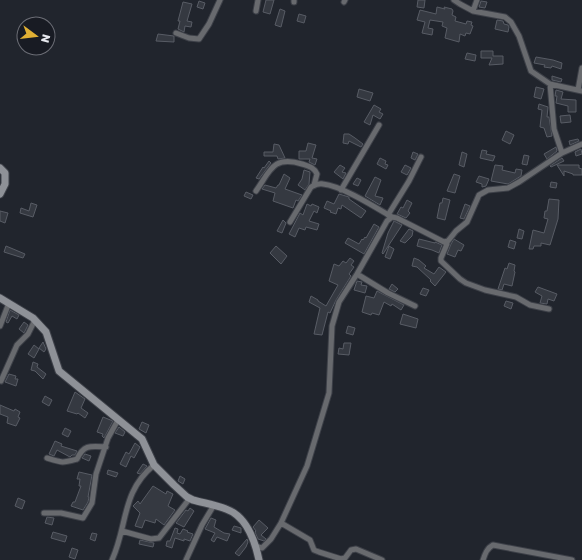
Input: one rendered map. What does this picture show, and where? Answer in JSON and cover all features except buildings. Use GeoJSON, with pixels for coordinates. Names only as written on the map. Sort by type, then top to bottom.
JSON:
{"type":"FeatureCollection","features":[{"type":"Feature","properties":{"kind":"street"},"geometry":{"type":"LineString","coordinates":[[176,32],[189,38],[199,39],[209,24],[220,0]]}},
{"type":"Feature","properties":{"kind":"street"},"geometry":{"type":"LineString","coordinates":[[256,11],[258,0]]}},
{"type":"Feature","properties":{"kind":"street"},"geometry":{"type":"LineString","coordinates":[[454,0],[473,10],[505,18],[511,22],[519,36],[531,71],[550,84],[580,91],[582,68]]}},
{"type":"Feature","properties":{"kind":"street"},"geometry":{"type":"LineString","coordinates":[[473,10],[477,0]]}},
{"type":"Feature","properties":{"kind":"street"},"geometry":{"type":"LineString","coordinates":[[550,84],[554,129],[562,153]]}},
{"type":"Feature","properties":{"kind":"street"},"geometry":{"type":"LineString","coordinates":[[341,190],[379,125]]}},
{"type":"Feature","properties":{"kind":"street"},"geometry":{"type":"LineString","coordinates":[[444,242],[448,241],[466,222],[479,195],[488,190],[508,188],[520,182],[562,153],[582,144]]}},
{"type":"Feature","properties":{"kind":"street"},"geometry":{"type":"LineString","coordinates":[[256,546],[262,548],[271,539],[307,466],[329,393],[332,326],[339,302],[357,274],[390,216],[421,157]]}},
{"type":"Feature","properties":{"kind":"street"},"geometry":{"type":"LineString","coordinates":[[256,191],[275,165],[282,161],[313,168],[317,174],[314,185],[307,193],[290,222]]}},
{"type":"Feature","properties":{"kind":"street"},"geometry":{"type":"LineString","coordinates":[[0,168],[5,173],[6,178],[0,194]]}},
{"type":"Feature","properties":{"kind":"street"},"geometry":{"type":"LineString","coordinates":[[314,185],[323,184],[341,190],[390,216],[438,238],[447,244],[441,261],[460,279],[485,290],[516,297],[530,304],[549,309]]}},
{"type":"Feature","properties":{"kind":"street"},"geometry":{"type":"LineString","coordinates":[[357,274],[388,293],[415,306]]}},
{"type":"Feature","properties":{"kind":"street"},"geometry":{"type":"LineString","coordinates":[[0,298],[34,320],[46,332],[59,371],[142,439],[154,465],[174,485],[190,498],[228,509],[242,520],[256,546],[259,560]]}},
{"type":"Feature","properties":{"kind":"street"},"geometry":{"type":"LineString","coordinates":[[0,326],[8,303]]}},
{"type":"Feature","properties":{"kind":"street"},"geometry":{"type":"LineString","coordinates":[[1,381],[17,344],[28,334],[34,320]]}},
{"type":"Feature","properties":{"kind":"street"},"geometry":{"type":"LineString","coordinates":[[44,513],[61,512],[82,518],[92,503],[96,474],[108,438],[118,420]]}},
{"type":"Feature","properties":{"kind":"street"},"geometry":{"type":"LineString","coordinates":[[47,458],[58,462],[68,463],[77,459],[82,450],[93,446],[106,447]]}},
{"type":"Feature","properties":{"kind":"street"},"geometry":{"type":"LineString","coordinates":[[112,560],[122,531],[124,517],[133,489],[144,473],[154,465]]}},
{"type":"Feature","properties":{"kind":"street"},"geometry":{"type":"LineString","coordinates":[[122,531],[151,539],[159,538],[190,498]]}},
{"type":"Feature","properties":{"kind":"street"},"geometry":{"type":"LineString","coordinates":[[186,560],[202,525],[214,505]]}},
{"type":"Feature","properties":{"kind":"street"},"geometry":{"type":"LineString","coordinates":[[280,523],[310,540],[314,550],[318,552],[341,559],[345,558],[351,550],[356,549],[382,560]]}},
{"type":"Feature","properties":{"kind":"street"},"geometry":{"type":"LineString","coordinates":[[483,560],[486,551],[493,545],[572,560]]}}]}
